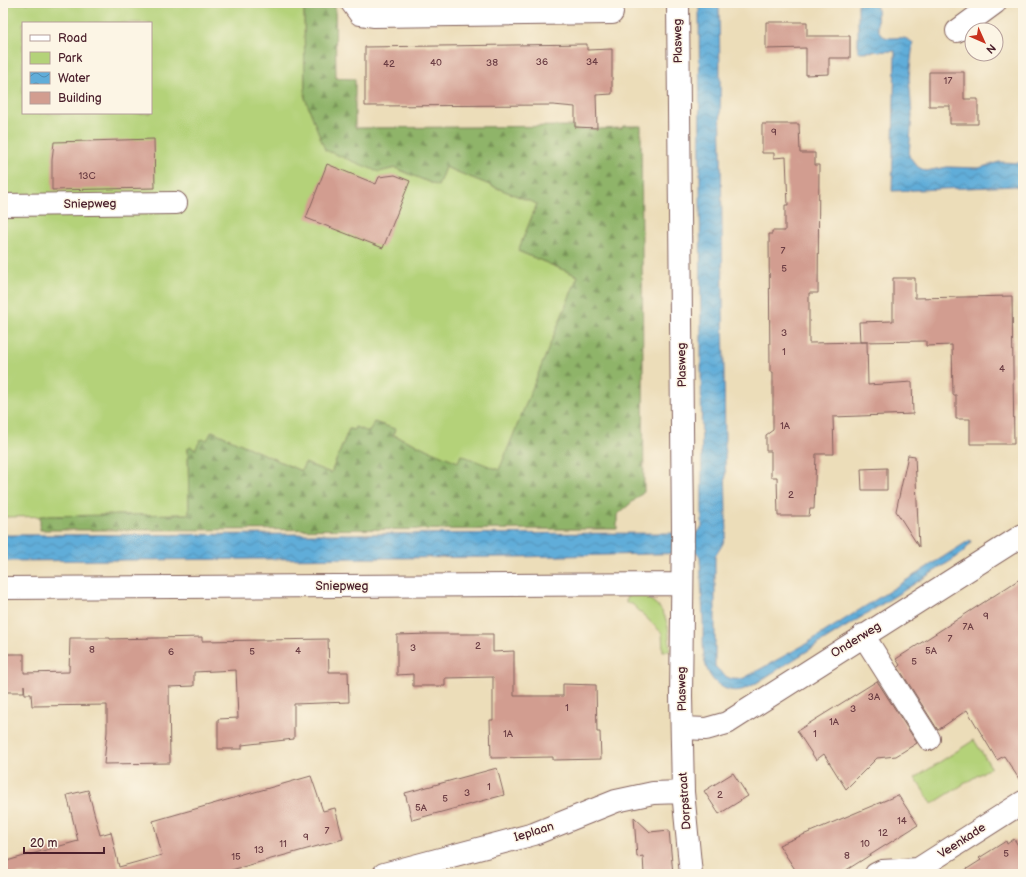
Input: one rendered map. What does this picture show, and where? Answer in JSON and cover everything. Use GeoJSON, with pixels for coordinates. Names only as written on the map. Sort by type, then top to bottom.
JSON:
{"type":"FeatureCollection","features":[{"type":"Feature","properties":{"kind":"street"},"geometry":{"type":"LineString","coordinates":[[352,3],[360,14],[373,16],[612,13]]}},
{"type":"Feature","properties":{"kind":"street","name":"Plasweg"},"geometry":{"type":"LineString","coordinates":[[678,3],[683,532],[683,728]]}},
{"type":"Feature","properties":{"kind":"street"},"geometry":{"type":"LineString","coordinates":[[957,31],[995,3]]}},
{"type":"Feature","properties":{"kind":"street","name":"Sniepweg"},"geometry":{"type":"LineString","coordinates":[[3,204],[176,203]]}},
{"type":"Feature","properties":{"kind":"street","name":"Onderweg"},"geometry":{"type":"LineString","coordinates":[[683,728],[706,729],[727,723],[1023,534]]}},
{"type":"Feature","properties":{"kind":"street","name":"Sniepweg"},"geometry":{"type":"LineString","coordinates":[[3,588],[682,584]]}},
{"type":"Feature","properties":{"kind":"street"},"geometry":{"type":"LineString","coordinates":[[863,635],[930,738]]}},
{"type":"Feature","properties":{"kind":"street","name":"Dorpstraat"},"geometry":{"type":"LineString","coordinates":[[683,728],[683,792],[691,874]]}},
{"type":"Feature","properties":{"kind":"street","name":"Ieplaan"},"geometry":{"type":"LineString","coordinates":[[384,874],[534,834],[616,801],[653,793],[683,792]]}},
{"type":"Feature","properties":{"kind":"street","name":"Veenkade"},"geometry":{"type":"LineString","coordinates":[[876,874],[882,871],[919,872],[1023,802]]}},
{"type":"Feature","properties":{"kind":"green space"},"geometry":{"type":"Polygon","coordinates":[[[3,3],[304,3],[305,98],[379,172],[395,168],[438,186],[445,167],[537,204],[518,251],[578,276],[499,471],[461,455],[458,463],[392,434],[394,429],[374,422],[369,433],[355,427],[354,430],[349,429],[331,473],[305,463],[301,471],[212,431],[207,441],[195,450],[190,446],[188,448],[189,514],[3,517],[3,221],[6,221],[5,198],[3,198],[3,3]]]}},
{"type":"Feature","properties":{"kind":"green space"},"geometry":{"type":"Polygon","coordinates":[[[304,3],[335,3],[336,78],[355,79],[355,128],[573,126],[574,130],[641,126],[644,492],[617,515],[617,529],[40,530],[40,516],[189,514],[188,448],[190,446],[195,450],[201,439],[207,440],[212,431],[301,471],[305,463],[331,473],[349,429],[354,430],[355,427],[369,432],[374,422],[395,429],[393,435],[458,462],[461,455],[499,470],[578,276],[518,251],[537,204],[445,167],[438,186],[395,168],[379,172],[325,150],[305,98],[304,3]]]}},
{"type":"Feature","properties":{"kind":"green space"},"geometry":{"type":"Polygon","coordinates":[[[640,594],[649,599],[662,611],[669,633],[670,651],[663,651],[662,633],[632,604],[626,603],[627,595],[640,594]]]}},
{"type":"Feature","properties":{"kind":"green space"},"geometry":{"type":"Polygon","coordinates":[[[974,740],[991,767],[932,804],[915,778],[974,740]]]}},
{"type":"Feature","properties":{"kind":"water"},"geometry":{"type":"Polygon","coordinates":[[[699,3],[719,3],[727,530],[723,543],[715,556],[715,666],[721,673],[731,679],[744,678],[804,645],[970,540],[971,542],[966,549],[957,557],[754,685],[738,691],[724,688],[716,682],[706,667],[703,648],[700,558],[697,553],[516,557],[3,561],[3,535],[697,533],[702,527],[699,3]]]}},
{"type":"Feature","properties":{"kind":"water"},"geometry":{"type":"Polygon","coordinates":[[[858,3],[876,3],[878,27],[879,31],[884,37],[904,38],[913,43],[909,77],[912,115],[909,156],[918,167],[926,171],[947,167],[979,168],[999,162],[1023,163],[1023,193],[1016,186],[892,191],[895,51],[858,52],[858,3]]]}},
{"type":"Feature","properties":{"kind":"building"},"geometry":{"type":"Polygon","coordinates":[[[766,22],[807,22],[807,36],[850,36],[850,58],[829,58],[829,74],[806,75],[806,48],[766,49],[766,22]]]}},
{"type":"Feature","properties":{"kind":"building"},"geometry":{"type":"Polygon","coordinates":[[[587,44],[587,50],[612,49],[612,94],[596,95],[597,128],[575,127],[575,107],[553,105],[365,106],[365,47],[587,44]]]}},
{"type":"Feature","properties":{"kind":"building"},"geometry":{"type":"Polygon","coordinates":[[[929,72],[964,72],[964,99],[978,99],[978,124],[950,124],[950,106],[929,106],[929,72]]]}},
{"type":"Feature","properties":{"kind":"building"},"geometry":{"type":"Polygon","coordinates":[[[762,124],[799,124],[800,153],[815,153],[815,165],[819,165],[818,293],[809,293],[809,343],[867,342],[868,385],[912,382],[913,414],[833,417],[834,454],[816,454],[814,509],[810,509],[809,516],[778,516],[777,477],[771,477],[771,451],[766,451],[766,435],[773,430],[773,372],[770,372],[769,234],[772,234],[772,231],[785,231],[785,205],[788,205],[786,157],[774,158],[774,153],[762,153],[762,124]]]}},
{"type":"Feature","properties":{"kind":"building"},"geometry":{"type":"Polygon","coordinates":[[[154,139],[155,188],[52,190],[52,160],[54,142],[154,139]]]}},
{"type":"Feature","properties":{"kind":"building"},"geometry":{"type":"Polygon","coordinates":[[[327,164],[376,184],[379,177],[395,175],[410,181],[383,248],[306,218],[327,164]]]}},
{"type":"Feature","properties":{"kind":"building"},"geometry":{"type":"Polygon","coordinates":[[[893,278],[915,278],[915,298],[1012,296],[1014,444],[970,444],[970,419],[956,419],[956,395],[953,395],[952,345],[926,346],[926,341],[860,342],[859,322],[893,321],[893,278]]]}},
{"type":"Feature","properties":{"kind":"building"},"geometry":{"type":"Polygon","coordinates":[[[908,455],[915,456],[919,547],[896,511],[908,455]]]}},
{"type":"Feature","properties":{"kind":"building"},"geometry":{"type":"Polygon","coordinates":[[[887,468],[887,490],[862,490],[861,469],[887,468]]]}},
{"type":"Feature","properties":{"kind":"building"},"geometry":{"type":"Polygon","coordinates":[[[1023,577],[1023,785],[1004,756],[997,760],[967,710],[938,730],[898,667],[900,665],[896,659],[1023,577]]]}},
{"type":"Feature","properties":{"kind":"building"},"geometry":{"type":"Polygon","coordinates":[[[493,634],[493,652],[514,651],[514,696],[563,696],[563,684],[596,685],[597,732],[600,732],[601,759],[553,760],[553,757],[491,758],[490,720],[493,720],[493,677],[445,678],[445,686],[413,686],[413,674],[397,675],[397,635],[493,634]]]}},
{"type":"Feature","properties":{"kind":"building"},"geometry":{"type":"Polygon","coordinates":[[[202,637],[202,641],[328,639],[329,672],[348,672],[349,702],[294,704],[294,739],[242,745],[242,749],[218,749],[218,719],[238,718],[236,670],[194,672],[194,686],[169,687],[170,763],[104,764],[107,732],[107,705],[32,706],[31,694],[25,694],[24,685],[24,692],[3,692],[3,654],[24,654],[24,673],[69,672],[70,638],[110,639],[202,637]]]}},
{"type":"Feature","properties":{"kind":"building"},"geometry":{"type":"Polygon","coordinates":[[[877,681],[917,743],[896,756],[877,758],[846,789],[824,754],[816,760],[797,731],[877,681]]]}},
{"type":"Feature","properties":{"kind":"building"},"geometry":{"type":"Polygon","coordinates":[[[497,768],[504,795],[412,820],[405,793],[497,768]]]}},
{"type":"Feature","properties":{"kind":"building"},"geometry":{"type":"Polygon","coordinates":[[[733,773],[748,796],[719,814],[704,791],[733,773]]]}},
{"type":"Feature","properties":{"kind":"building"},"geometry":{"type":"Polygon","coordinates":[[[311,776],[323,811],[335,808],[343,839],[217,874],[3,874],[3,862],[78,841],[67,795],[88,790],[100,835],[111,832],[119,867],[162,855],[153,821],[311,776]]]}},
{"type":"Feature","properties":{"kind":"building"},"geometry":{"type":"Polygon","coordinates":[[[898,795],[918,825],[840,874],[798,874],[779,845],[898,795]]]}},
{"type":"Feature","properties":{"kind":"building"},"geometry":{"type":"Polygon","coordinates":[[[634,817],[650,832],[669,830],[673,874],[644,874],[643,856],[637,857],[634,817]]]}},
{"type":"Feature","properties":{"kind":"building"},"geometry":{"type":"Polygon","coordinates":[[[1014,839],[1023,853],[1023,874],[959,874],[981,860],[979,858],[1006,841],[1007,844],[1014,839]]]}}]}
